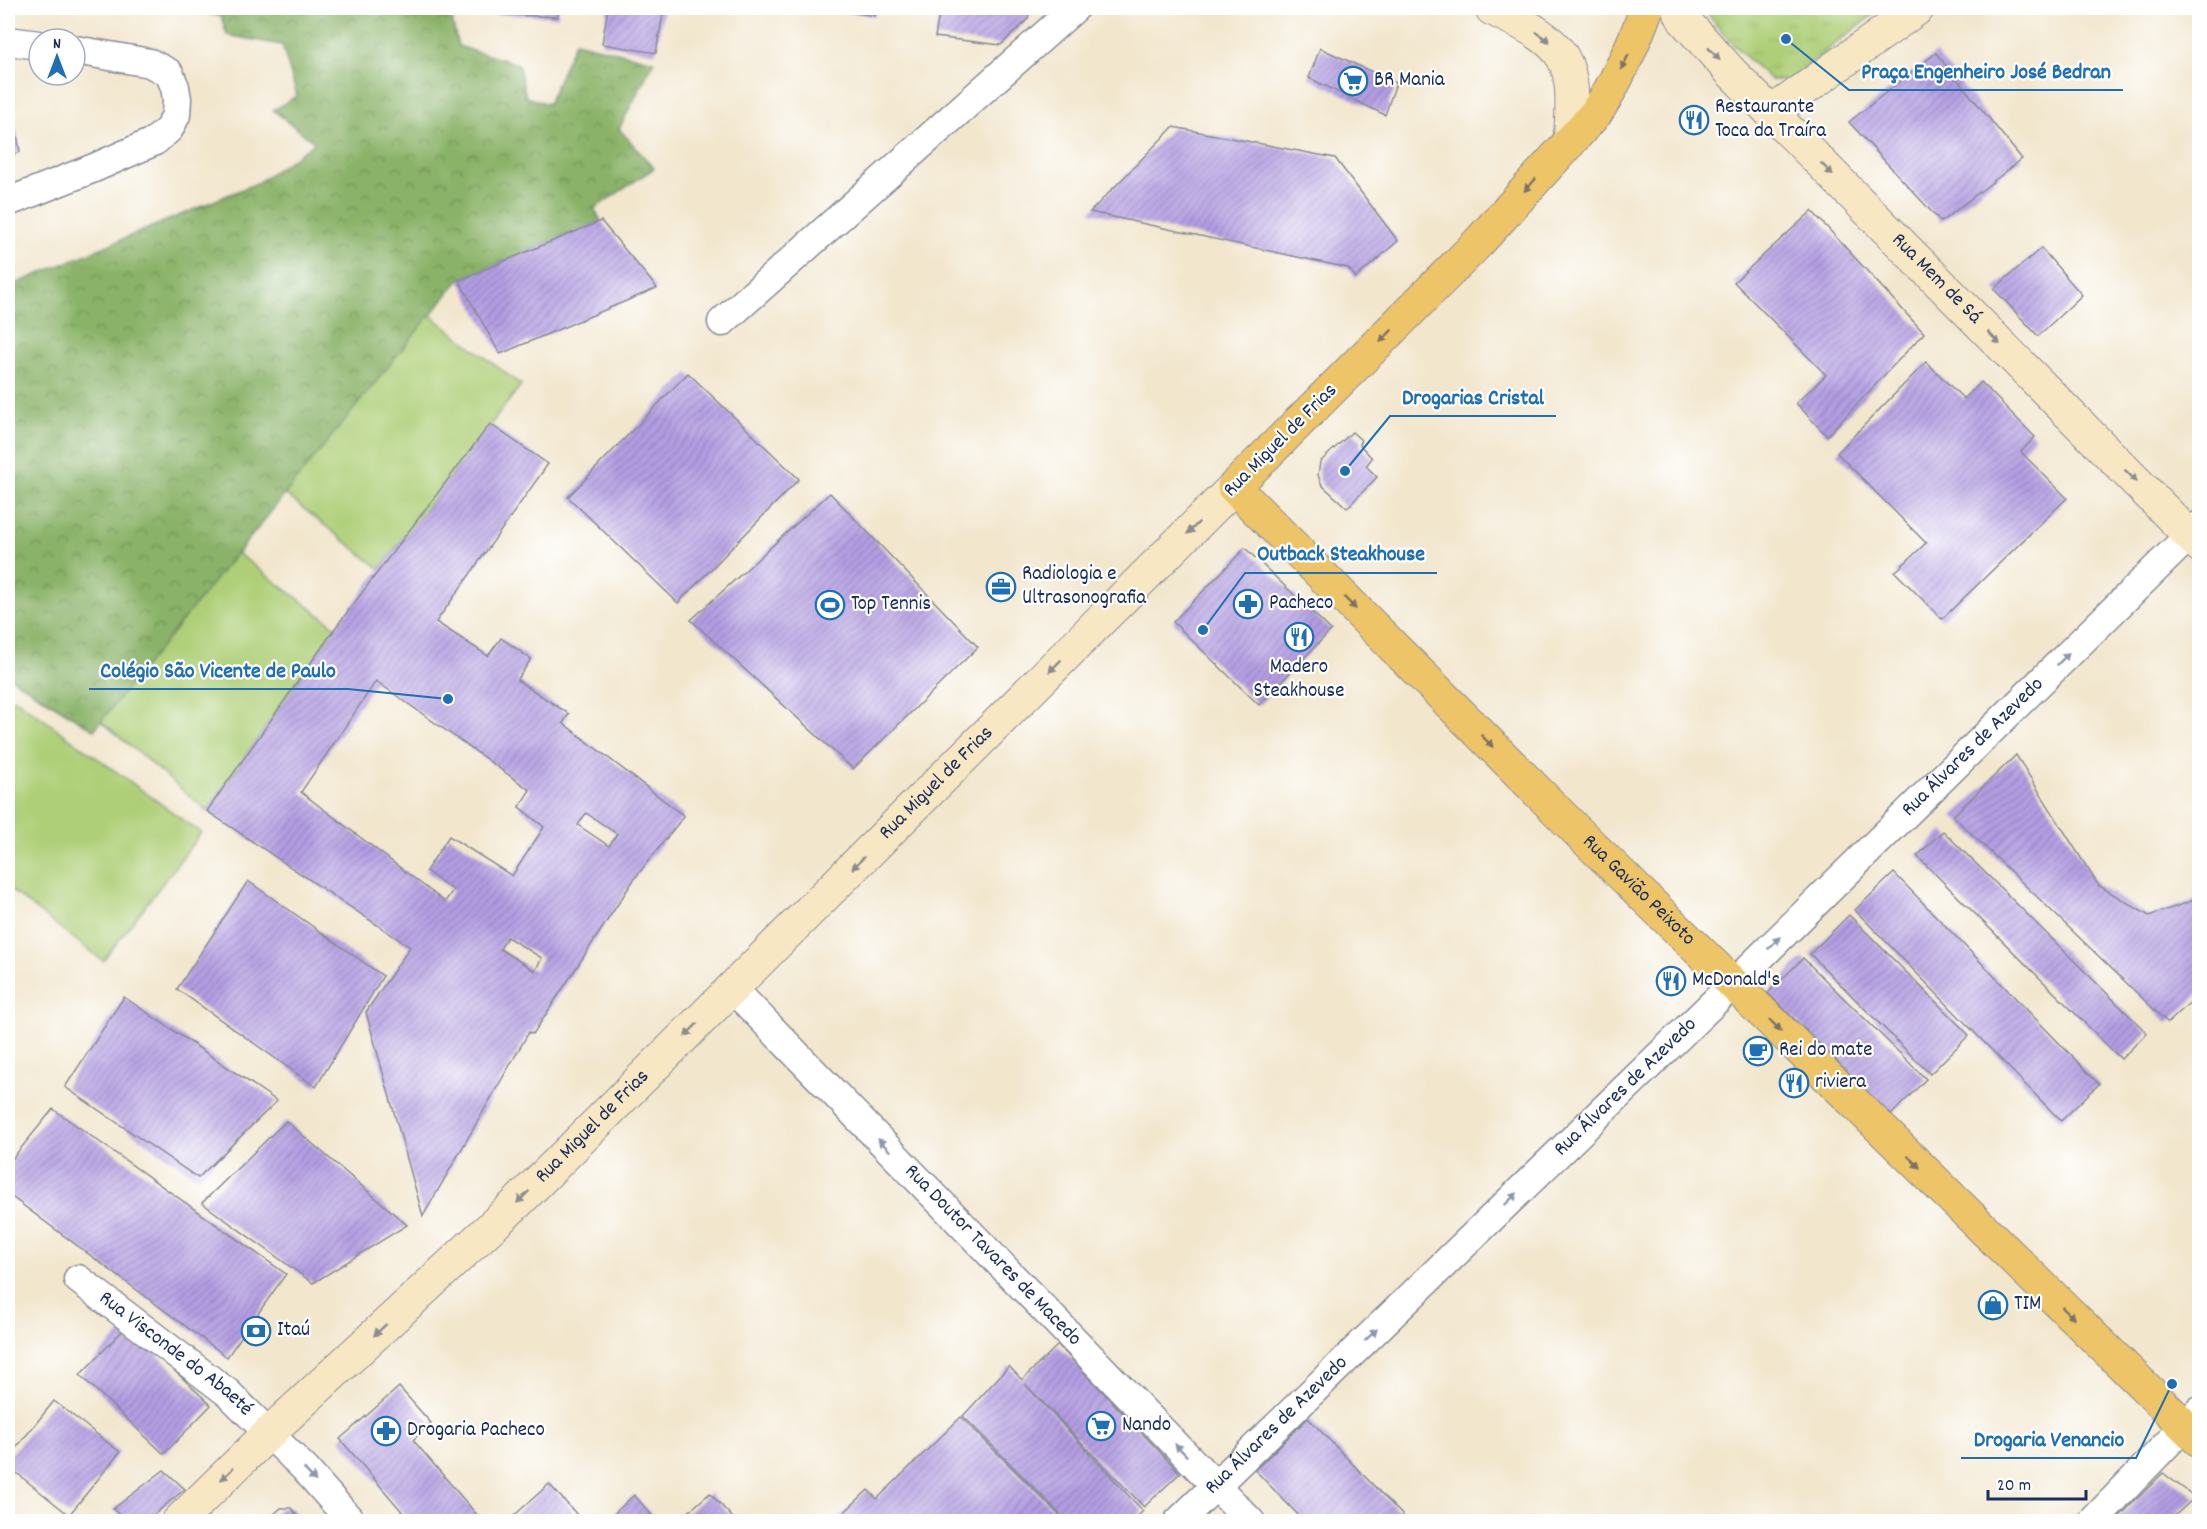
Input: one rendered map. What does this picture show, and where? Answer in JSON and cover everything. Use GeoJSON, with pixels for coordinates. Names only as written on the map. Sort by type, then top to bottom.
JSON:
{"type":"FeatureCollection","features":[{"type":"Feature","properties":{"kind":"main road"},"geometry":{"type":"LineString","coordinates":[[1485,8],[1529,8]]}},
{"type":"Feature","properties":{"kind":"main road"},"geometry":{"type":"LineString","coordinates":[[1485,8],[1522,23],[1546,37],[1561,52],[1569,69],[1572,86],[1570,142]]}},
{"type":"Feature","properties":{"kind":"main road","name":"Rua Miguel de Frias"},"geometry":{"type":"LineString","coordinates":[[178,1521],[268,1433],[518,1202],[1478,243],[1596,113],[1611,90],[1628,55],[1647,8]]}},
{"type":"Feature","properties":{"kind":"main road","name":"Rua Mem de Sá"},"geometry":{"type":"LineString","coordinates":[[1678,8],[1684,20],[1771,113],[2196,535]]}},
{"type":"Feature","properties":{"kind":"main road"},"geometry":{"type":"LineString","coordinates":[[1771,113],[1798,91],[1918,8]]}},
{"type":"Feature","properties":{"kind":"main road","name":"Rua Gavião Peixoto"},"geometry":{"type":"LineString","coordinates":[[1234,487],[1733,984],[2194,1425]]}},
{"type":"Feature","properties":{"kind":"street"},"geometry":{"type":"LineString","coordinates":[[722,322],[1075,8]]}},
{"type":"Feature","properties":{"kind":"street"},"geometry":{"type":"LineString","coordinates":[[8,41],[27,43]]}},
{"type":"Feature","properties":{"kind":"street"},"geometry":{"type":"LineString","coordinates":[[8,202],[155,141],[169,129],[176,115],[177,99],[176,87],[169,73],[150,63],[87,52]]}},
{"type":"Feature","properties":{"kind":"street","name":"Rua Álvares de Azevedo"},"geometry":{"type":"LineString","coordinates":[[1178,1521],[2196,535]]}},
{"type":"Feature","properties":{"kind":"street","name":"Rua Doutor Tavares de Macedo"},"geometry":{"type":"LineString","coordinates":[[733,989],[1251,1521]]}},
{"type":"Feature","properties":{"kind":"street","name":"Rua Visconde do Abaeté"},"geometry":{"type":"LineString","coordinates":[[78,1279],[228,1393],[306,1470],[352,1521]]}},
{"type":"Feature","properties":{"kind":"street"},"geometry":{"type":"LineString","coordinates":[[2092,1521],[2194,1425]]}},
{"type":"Feature","properties":{"kind":"green space"},"geometry":{"type":"Polygon","coordinates":[[[176,8],[437,8],[450,11],[458,46],[518,64],[526,97],[548,104],[575,42],[654,61],[619,129],[654,168],[594,209],[601,221],[459,280],[94,730],[8,676],[8,287],[257,183],[315,143],[273,110],[297,96],[282,45],[227,35],[221,16],[176,8]]]}},
{"type":"Feature","properties":{"kind":"green space"},"geometry":{"type":"Polygon","coordinates":[[[1705,8],[1882,8],[1788,80],[1771,80],[1726,37],[1705,8]]]}},
{"type":"Feature","properties":{"kind":"green space"},"geometry":{"type":"Polygon","coordinates":[[[430,315],[521,385],[380,569],[285,494],[430,315]]]}},
{"type":"Feature","properties":{"kind":"green space"},"geometry":{"type":"Polygon","coordinates":[[[237,553],[336,627],[207,811],[101,721],[237,553]]]}},
{"type":"Feature","properties":{"kind":"green space"},"geometry":{"type":"Polygon","coordinates":[[[14,698],[201,833],[103,961],[8,888],[8,707],[14,698]]]}},
{"type":"Feature","properties":{"kind":"building"},"geometry":{"type":"Polygon","coordinates":[[[468,8],[558,8],[558,17],[468,13],[468,8]]]}},
{"type":"Feature","properties":{"kind":"building"},"geometry":{"type":"Polygon","coordinates":[[[608,8],[664,8],[656,53],[602,44],[608,8]]]}},
{"type":"Feature","properties":{"kind":"building"},"geometry":{"type":"Polygon","coordinates":[[[821,8],[877,8],[875,16],[821,8]]]}},
{"type":"Feature","properties":{"kind":"building"},"geometry":{"type":"Polygon","coordinates":[[[940,8],[1030,8],[1028,19],[1001,45],[935,37],[940,8]]]}},
{"type":"Feature","properties":{"kind":"building","name":"BR Mania"},"geometry":{"type":"Polygon","coordinates":[[[1320,48],[1396,83],[1385,115],[1309,78],[1320,48]]]}},
{"type":"Feature","properties":{"kind":"building"},"geometry":{"type":"Polygon","coordinates":[[[1936,53],[2022,159],[1941,222],[1849,122],[1936,53]]]}},
{"type":"Feature","properties":{"kind":"building"},"geometry":{"type":"Polygon","coordinates":[[[8,117],[14,117],[20,152],[8,156],[8,117]]]}},
{"type":"Feature","properties":{"kind":"building"},"geometry":{"type":"Polygon","coordinates":[[[1173,127],[1335,158],[1398,241],[1356,278],[1348,268],[1090,212],[1173,127]]]}},
{"type":"Feature","properties":{"kind":"building"},"geometry":{"type":"Polygon","coordinates":[[[1812,211],[1924,333],[1827,436],[1796,403],[1826,375],[1734,282],[1812,211]]]}},
{"type":"Feature","properties":{"kind":"building"},"geometry":{"type":"Polygon","coordinates":[[[601,221],[657,288],[500,354],[459,280],[601,221]]]}},
{"type":"Feature","properties":{"kind":"building"},"geometry":{"type":"Polygon","coordinates":[[[2041,248],[2082,295],[2038,336],[1994,289],[2041,248]]]}},
{"type":"Feature","properties":{"kind":"building"},"geometry":{"type":"Polygon","coordinates":[[[1926,362],[1964,399],[1981,382],[2035,437],[2021,452],[2067,498],[1942,619],[1895,572],[1926,543],[1837,453],[1926,362]]]}},
{"type":"Feature","properties":{"kind":"building"},"geometry":{"type":"Polygon","coordinates":[[[688,373],[799,479],[678,603],[568,497],[688,373]]]}},
{"type":"Feature","properties":{"kind":"building"},"geometry":{"type":"Polygon","coordinates":[[[490,424],[548,464],[436,622],[488,656],[501,638],[531,659],[517,680],[569,714],[563,723],[684,816],[635,878],[533,1034],[529,1032],[423,1216],[366,1012],[410,947],[207,811],[336,627],[490,424]],[[376,681],[301,792],[445,902],[453,890],[426,871],[449,836],[512,876],[544,827],[519,807],[530,790],[376,681]],[[586,813],[578,825],[609,846],[617,834],[586,813]],[[507,937],[500,949],[535,971],[542,958],[507,937]]]}},
{"type":"Feature","properties":{"kind":"building"},"geometry":{"type":"Polygon","coordinates":[[[1352,432],[1361,440],[1360,445],[1372,458],[1366,466],[1377,477],[1347,508],[1322,485],[1318,475],[1320,462],[1352,432]]]}},
{"type":"Feature","properties":{"kind":"building"},"geometry":{"type":"Polygon","coordinates":[[[830,493],[978,647],[853,769],[691,620],[830,493]]]}},
{"type":"Feature","properties":{"kind":"building"},"geometry":{"type":"Polygon","coordinates":[[[1245,548],[1331,630],[1259,705],[1173,622],[1245,548]]]}},
{"type":"Feature","properties":{"kind":"building"},"geometry":{"type":"Polygon","coordinates":[[[2016,755],[2098,885],[2149,916],[2200,898],[2200,993],[2168,1023],[1953,816],[2016,755]]]}},
{"type":"Feature","properties":{"kind":"building"},"geometry":{"type":"Polygon","coordinates":[[[1943,831],[2147,1033],[2121,1059],[1917,856],[1943,831]]]}},
{"type":"Feature","properties":{"kind":"building"},"geometry":{"type":"Polygon","coordinates":[[[1894,873],[2099,1084],[2061,1121],[1855,910],[1894,873]]]}},
{"type":"Feature","properties":{"kind":"building"},"geometry":{"type":"Polygon","coordinates":[[[248,881],[383,976],[316,1087],[177,989],[248,881]]]}},
{"type":"Feature","properties":{"kind":"building"},"geometry":{"type":"Polygon","coordinates":[[[1849,915],[1969,1035],[1930,1074],[1810,954],[1849,915]]]}},
{"type":"Feature","properties":{"kind":"building"},"geometry":{"type":"Polygon","coordinates":[[[1803,958],[1926,1079],[1891,1115],[1768,993],[1803,958]]]}},
{"type":"Feature","properties":{"kind":"building"},"geometry":{"type":"Polygon","coordinates":[[[124,997],[277,1101],[198,1178],[65,1087],[124,997]]]}},
{"type":"Feature","properties":{"kind":"building"},"geometry":{"type":"Polygon","coordinates":[[[53,1109],[286,1274],[227,1357],[8,1194],[8,1164],[53,1109]]]}},
{"type":"Feature","properties":{"kind":"building"},"geometry":{"type":"Polygon","coordinates":[[[286,1121],[407,1225],[313,1283],[202,1203],[286,1121]]]}},
{"type":"Feature","properties":{"kind":"building"},"geometry":{"type":"Polygon","coordinates":[[[127,1326],[211,1405],[164,1454],[80,1375],[127,1326]]]}},
{"type":"Feature","properties":{"kind":"building"},"geometry":{"type":"Polygon","coordinates":[[[1058,1345],[1180,1473],[1144,1507],[1025,1384],[1143,1511],[1132,1522],[1068,1522],[963,1416],[1009,1366],[1022,1380],[1058,1345]]]}},
{"type":"Feature","properties":{"kind":"building"},"geometry":{"type":"Polygon","coordinates":[[[399,1387],[431,1423],[413,1440],[483,1522],[411,1522],[340,1439],[399,1387]]]}},
{"type":"Feature","properties":{"kind":"building"},"geometry":{"type":"Polygon","coordinates":[[[54,1401],[120,1452],[69,1515],[8,1466],[8,1458],[54,1401]]]}},
{"type":"Feature","properties":{"kind":"building"},"geometry":{"type":"Polygon","coordinates":[[[961,1417],[1066,1522],[834,1522],[868,1490],[877,1499],[961,1417]]]}},
{"type":"Feature","properties":{"kind":"building"},"geometry":{"type":"Polygon","coordinates":[[[1308,1418],[1409,1522],[1305,1522],[1255,1470],[1308,1418]]]}},
{"type":"Feature","properties":{"kind":"building"},"geometry":{"type":"Polygon","coordinates":[[[164,1470],[185,1489],[145,1522],[127,1522],[113,1509],[164,1470]]]}},
{"type":"Feature","properties":{"kind":"building"},"geometry":{"type":"Polygon","coordinates":[[[2163,1473],[2195,1497],[2168,1522],[2114,1522],[2163,1473]]]}},
{"type":"Feature","properties":{"kind":"building"},"geometry":{"type":"Polygon","coordinates":[[[549,1484],[580,1518],[576,1522],[507,1522],[549,1484]]]}},
{"type":"Feature","properties":{"kind":"building"},"geometry":{"type":"Polygon","coordinates":[[[710,1493],[732,1517],[726,1522],[677,1522],[710,1493]]]}},
{"type":"Feature","properties":{"kind":"building"},"geometry":{"type":"Polygon","coordinates":[[[634,1495],[658,1522],[605,1522],[634,1495]]]}},
{"type":"Feature","properties":{"kind":"building"},"geometry":{"type":"Polygon","coordinates":[[[281,1508],[291,1508],[303,1522],[265,1522],[281,1508]]]}},
{"type":"Feature","properties":{"kind":"place","name":"Praça Engenheiro José Bedran"},"geometry":{"type":"Point","coordinates":[1786,39]}},
{"type":"Feature","properties":{"kind":"place","name":"BR Mania"},"geometry":{"type":"Point","coordinates":[1353,81]}},
{"type":"Feature","properties":{"kind":"place","name":"Restaurante Toca da Traíra"},"geometry":{"type":"Point","coordinates":[1694,120]}},
{"type":"Feature","properties":{"kind":"place","name":"Drogarias Cristal"},"geometry":{"type":"Point","coordinates":[1345,471]}},
{"type":"Feature","properties":{"kind":"place","name":"Radiologia e Ultrasonografia"},"geometry":{"type":"Point","coordinates":[1001,587]}},
{"type":"Feature","properties":{"kind":"place","name":"Pacheco"},"geometry":{"type":"Point","coordinates":[1248,604]}},
{"type":"Feature","properties":{"kind":"place","name":"Top Tennis"},"geometry":{"type":"Point","coordinates":[830,605]}},
{"type":"Feature","properties":{"kind":"place","name":"Outback Steakhouse"},"geometry":{"type":"Point","coordinates":[1203,630]}},
{"type":"Feature","properties":{"kind":"place","name":"Madero Steakhouse"},"geometry":{"type":"Point","coordinates":[1299,637]}},
{"type":"Feature","properties":{"kind":"place","name":"Colégio São Vicente de Paulo"},"geometry":{"type":"Point","coordinates":[448,699]}},
{"type":"Feature","properties":{"kind":"place","name":"McDonald's"},"geometry":{"type":"Point","coordinates":[1671,981]}},
{"type":"Feature","properties":{"kind":"place","name":"Rei do mate"},"geometry":{"type":"Point","coordinates":[1758,1051]}},
{"type":"Feature","properties":{"kind":"place","name":"riviera"},"geometry":{"type":"Point","coordinates":[1794,1083]}},
{"type":"Feature","properties":{"kind":"place","name":"TIM"},"geometry":{"type":"Point","coordinates":[1993,1305]}},
{"type":"Feature","properties":{"kind":"place","name":"Itaú"},"geometry":{"type":"Point","coordinates":[256,1331]}},
{"type":"Feature","properties":{"kind":"place","name":"Drogaria Venancio"},"geometry":{"type":"Point","coordinates":[2172,1384]}},
{"type":"Feature","properties":{"kind":"place","name":"Nando"},"geometry":{"type":"Point","coordinates":[1101,1426]}},
{"type":"Feature","properties":{"kind":"place","name":"Drogaria Pacheco"},"geometry":{"type":"Point","coordinates":[386,1431]}}]}
